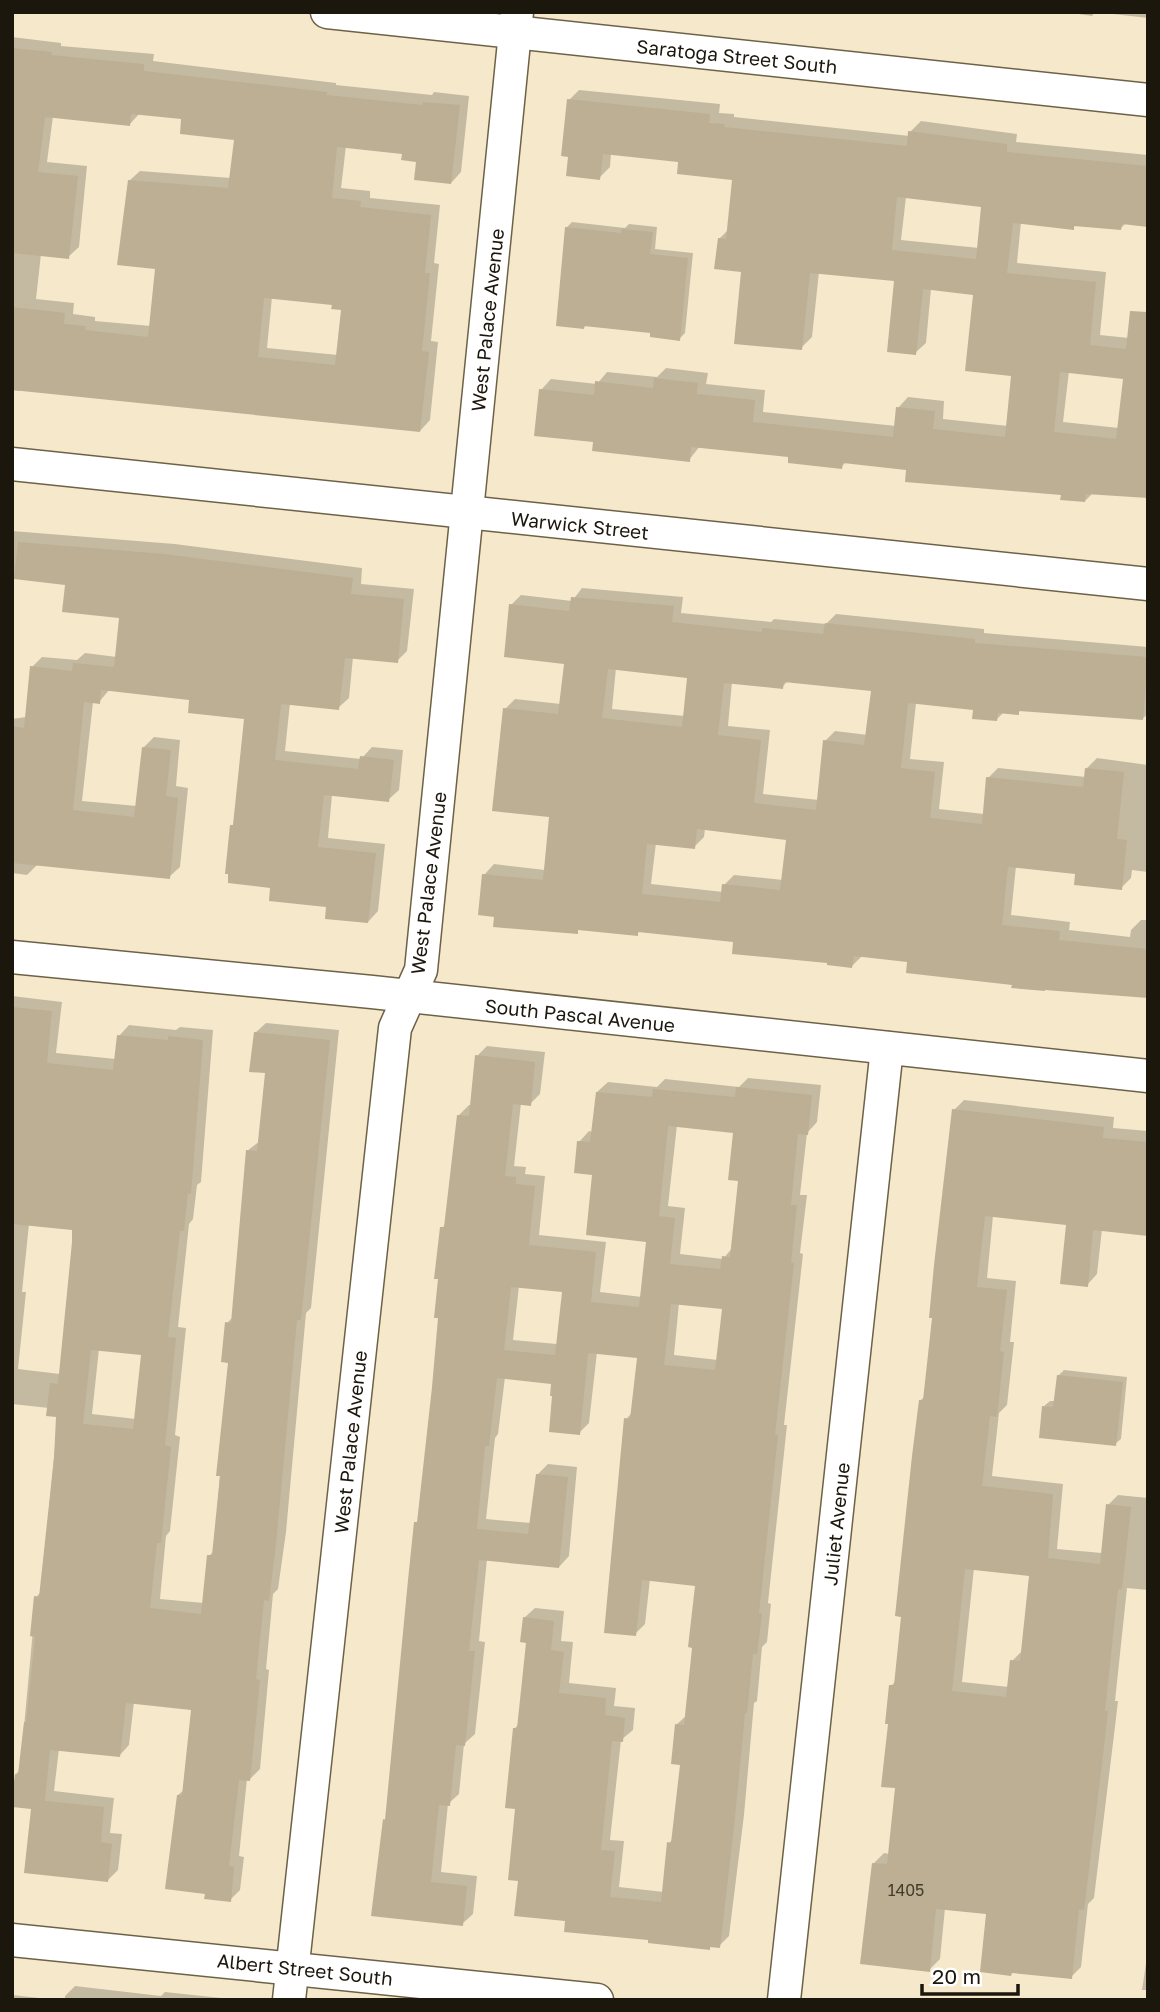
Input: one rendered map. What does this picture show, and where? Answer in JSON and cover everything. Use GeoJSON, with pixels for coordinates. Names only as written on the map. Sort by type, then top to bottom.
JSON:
{"type":"FeatureCollection","features":[{"type":"Feature","properties":{"kind":"street","name":"Saratoga Street South"},"geometry":{"type":"LineString","coordinates":[[327,12],[517,22],[1148,100]]}},
{"type":"Feature","properties":{"kind":"street","name":"West Palace Avenue"},"geometry":{"type":"LineString","coordinates":[[289,2000],[395,1028],[421,970],[517,22]]}},
{"type":"Feature","properties":{"kind":"street","name":"Warwick Street"},"geometry":{"type":"LineString","coordinates":[[12,464],[1148,584]]}},
{"type":"Feature","properties":{"kind":"street","name":"South Pascal Avenue"},"geometry":{"type":"LineString","coordinates":[[12,957],[1148,1076]]}},
{"type":"Feature","properties":{"kind":"street","name":"Juliet Avenue"},"geometry":{"type":"LineString","coordinates":[[784,2000],[887,1048]]}},
{"type":"Feature","properties":{"kind":"street","name":"Albert Street South"},"geometry":{"type":"LineString","coordinates":[[12,1940],[597,2000]]}},
{"type":"Feature","properties":{"kind":"building"},"geometry":{"type":"Polygon","coordinates":[[[12,48],[52,52],[51,55],[144,64],[144,71],[327,92],[327,95],[422,105],[423,102],[460,105],[451,184],[414,180],[416,162],[401,160],[402,154],[337,147],[332,198],[361,201],[360,207],[431,215],[425,273],[430,273],[422,351],[429,352],[420,432],[12,390],[12,307],[65,313],[64,324],[86,326],[85,330],[148,337],[155,269],[117,265],[128,180],[228,188],[234,140],[180,134],[181,119],[131,114],[130,126],[45,117],[38,172],[78,176],[69,259],[12,253],[12,48]],[[264,298],[258,357],[335,365],[341,310],[331,309],[332,305],[264,298]]]}},
{"type":"Feature","properties":{"kind":"building"},"geometry":{"type":"Polygon","coordinates":[[[567,99],[710,114],[709,123],[725,124],[724,127],[907,146],[908,131],[1007,144],[1007,152],[1148,166],[1148,227],[1122,224],[1121,230],[1074,226],[1074,230],[1013,223],[1007,273],[1096,282],[1090,345],[1126,349],[1130,311],[1148,312],[1148,498],[1086,494],[1085,502],[1060,500],[1061,495],[905,482],[906,470],[843,463],[842,469],[788,463],[788,457],[691,447],[690,462],[592,451],[593,442],[534,436],[539,389],[594,395],[595,381],[653,388],[654,378],[698,383],[697,394],[755,400],[753,422],[893,437],[896,407],[935,411],[933,429],[1005,437],[1011,376],[965,371],[973,295],[923,289],[916,355],[887,352],[894,281],[810,273],[802,350],[734,344],[741,272],[714,269],[718,238],[726,239],[732,180],[677,174],[678,162],[603,154],[600,180],[566,176],[568,157],[561,156],[567,99]],[[897,197],[892,250],[976,259],[981,207],[897,197]],[[1060,372],[1054,432],[1116,439],[1123,379],[1060,372]]]}},
{"type":"Feature","properties":{"kind":"building"},"geometry":{"type":"Polygon","coordinates":[[[565,227],[621,233],[622,229],[653,232],[650,254],[688,258],[680,341],[650,337],[650,333],[556,326],[565,227]]]}},
{"type":"Feature","properties":{"kind":"building"},"geometry":{"type":"Polygon","coordinates":[[[18,542],[164,554],[353,578],[351,594],[404,599],[398,663],[345,658],[339,710],[281,704],[275,760],[358,769],[360,756],[394,760],[389,802],[324,795],[318,847],[376,853],[368,923],[325,919],[326,907],[269,901],[270,888],[228,883],[228,874],[225,874],[244,719],[188,713],[189,700],[101,690],[100,704],[84,702],[73,810],[134,817],[142,747],[171,750],[166,796],[178,798],[170,879],[12,863],[12,726],[24,728],[30,666],[72,671],[73,663],[114,667],[119,618],[62,612],[65,585],[14,579],[18,542]]]}},
{"type":"Feature","properties":{"kind":"building"},"geometry":{"type":"Polygon","coordinates":[[[571,597],[674,606],[672,622],[762,632],[762,628],[823,634],[825,623],[975,639],[975,643],[1148,657],[1143,720],[1019,711],[1019,715],[998,713],[997,721],[972,719],[973,710],[908,703],[901,768],[935,772],[930,818],[982,824],[986,777],[1083,787],[1085,768],[1124,772],[1117,839],[1127,840],[1122,890],[1074,885],[1075,874],[1008,867],[1002,925],[1060,931],[1059,940],[1148,949],[1148,998],[1011,988],[1012,985],[906,973],[907,962],[854,956],[852,968],[732,954],[733,942],[638,932],[638,936],[578,930],[578,934],[493,927],[494,917],[478,915],[482,874],[543,880],[549,817],[492,811],[503,708],[558,714],[564,664],[504,657],[509,604],[569,611],[571,597]],[[608,669],[602,718],[682,727],[687,678],[608,669]],[[784,682],[783,689],[724,683],[718,735],[761,740],[754,803],[816,810],[823,740],[864,745],[871,691],[784,682]],[[697,829],[695,849],[647,844],[642,894],[720,902],[722,884],[780,890],[786,840],[697,829]]]}},
{"type":"Feature","properties":{"kind":"building"},"geometry":{"type":"Polygon","coordinates":[[[12,1007],[52,1011],[47,1063],[113,1070],[117,1035],[203,1040],[191,1194],[188,1193],[184,1231],[180,1231],[168,1337],[176,1338],[165,1445],[171,1447],[161,1543],[157,1543],[150,1608],[201,1614],[207,1555],[212,1555],[220,1476],[216,1476],[228,1363],[221,1362],[225,1322],[231,1323],[246,1150],[257,1151],[265,1073],[249,1072],[254,1032],[330,1040],[301,1320],[297,1320],[276,1544],[269,1601],[264,1600],[256,1679],[260,1680],[250,1781],[239,1780],[229,1866],[234,1867],[231,1902],[204,1899],[205,1894],[165,1889],[177,1795],[182,1795],[191,1710],[126,1703],[120,1757],[50,1750],[45,1801],[104,1807],[101,1842],[112,1844],[108,1882],[24,1873],[31,1809],[12,1807],[12,1796],[26,1722],[35,1637],[30,1636],[34,1596],[39,1597],[54,1458],[56,1417],[46,1416],[50,1383],[58,1384],[72,1230],[12,1224],[12,1007]],[[91,1350],[83,1424],[133,1429],[141,1355],[91,1350]]]}},
{"type":"Feature","properties":{"kind":"building"},"geometry":{"type":"Polygon","coordinates":[[[475,1055],[535,1062],[531,1106],[513,1104],[505,1176],[516,1177],[516,1184],[535,1186],[529,1245],[596,1252],[591,1302],[639,1307],[646,1242],[586,1235],[592,1175],[574,1173],[577,1141],[590,1142],[596,1092],[652,1097],[653,1089],[735,1097],[736,1087],[812,1095],[808,1135],[798,1134],[791,1205],[797,1205],[791,1263],[794,1263],[775,1435],[778,1435],[759,1613],[762,1614],[757,1654],[753,1654],[745,1713],[720,1948],[710,1947],[710,1950],[648,1943],[648,1940],[564,1932],[565,1921],[514,1916],[518,1881],[508,1880],[515,1809],[505,1808],[513,1728],[517,1728],[526,1643],[520,1642],[523,1617],[554,1621],[551,1650],[564,1652],[559,1693],[606,1698],[605,1715],[625,1718],[623,1742],[612,1741],[601,1850],[615,1851],[610,1897],[661,1902],[667,1842],[671,1843],[680,1765],[671,1764],[675,1724],[684,1725],[692,1648],[688,1647],[695,1586],[642,1580],[636,1636],[604,1633],[624,1418],[630,1419],[637,1358],[588,1353],[580,1435],[549,1432],[551,1384],[497,1378],[489,1446],[485,1446],[477,1529],[528,1534],[536,1474],[568,1477],[559,1568],[479,1560],[469,1651],[475,1651],[465,1746],[456,1745],[450,1806],[439,1805],[431,1882],[467,1886],[463,1926],[371,1916],[383,1819],[385,1820],[414,1522],[417,1522],[432,1387],[438,1318],[434,1318],[438,1279],[434,1279],[440,1227],[444,1227],[457,1115],[469,1116],[475,1055]],[[668,1126],[659,1216],[675,1218],[670,1264],[720,1269],[722,1256],[730,1257],[738,1181],[728,1180],[733,1133],[668,1126]],[[511,1287],[504,1350],[555,1355],[562,1292],[511,1287]],[[671,1304],[664,1365],[715,1370],[722,1309],[671,1304]]]}},
{"type":"Feature","properties":{"kind":"building"},"geometry":{"type":"Polygon","coordinates":[[[952,1109],[1104,1127],[1103,1138],[1148,1142],[1148,1236],[1093,1230],[1088,1287],[1060,1284],[1066,1225],[985,1216],[977,1287],[1007,1290],[1000,1351],[1004,1352],[997,1417],[990,1416],[982,1486],[1053,1494],[1048,1558],[1100,1564],[1106,1504],[1131,1507],[1122,1589],[1118,1589],[1105,1711],[1108,1711],[1084,1910],[1079,1909],[1072,1979],[980,1972],[986,1914],[936,1909],[930,1972],[860,1964],[872,1863],[887,1864],[895,1788],[881,1787],[888,1724],[885,1724],[889,1685],[894,1685],[901,1617],[895,1616],[919,1400],[923,1400],[932,1318],[929,1318],[952,1109]],[[965,1569],[952,1691],[1006,1697],[1010,1660],[1020,1661],[1029,1576],[965,1569]]]}},
{"type":"Feature","properties":{"kind":"building"},"geometry":{"type":"Polygon","coordinates":[[[1057,1375],[1123,1382],[1116,1446],[1039,1438],[1042,1406],[1053,1407],[1057,1375]]]}}]}
